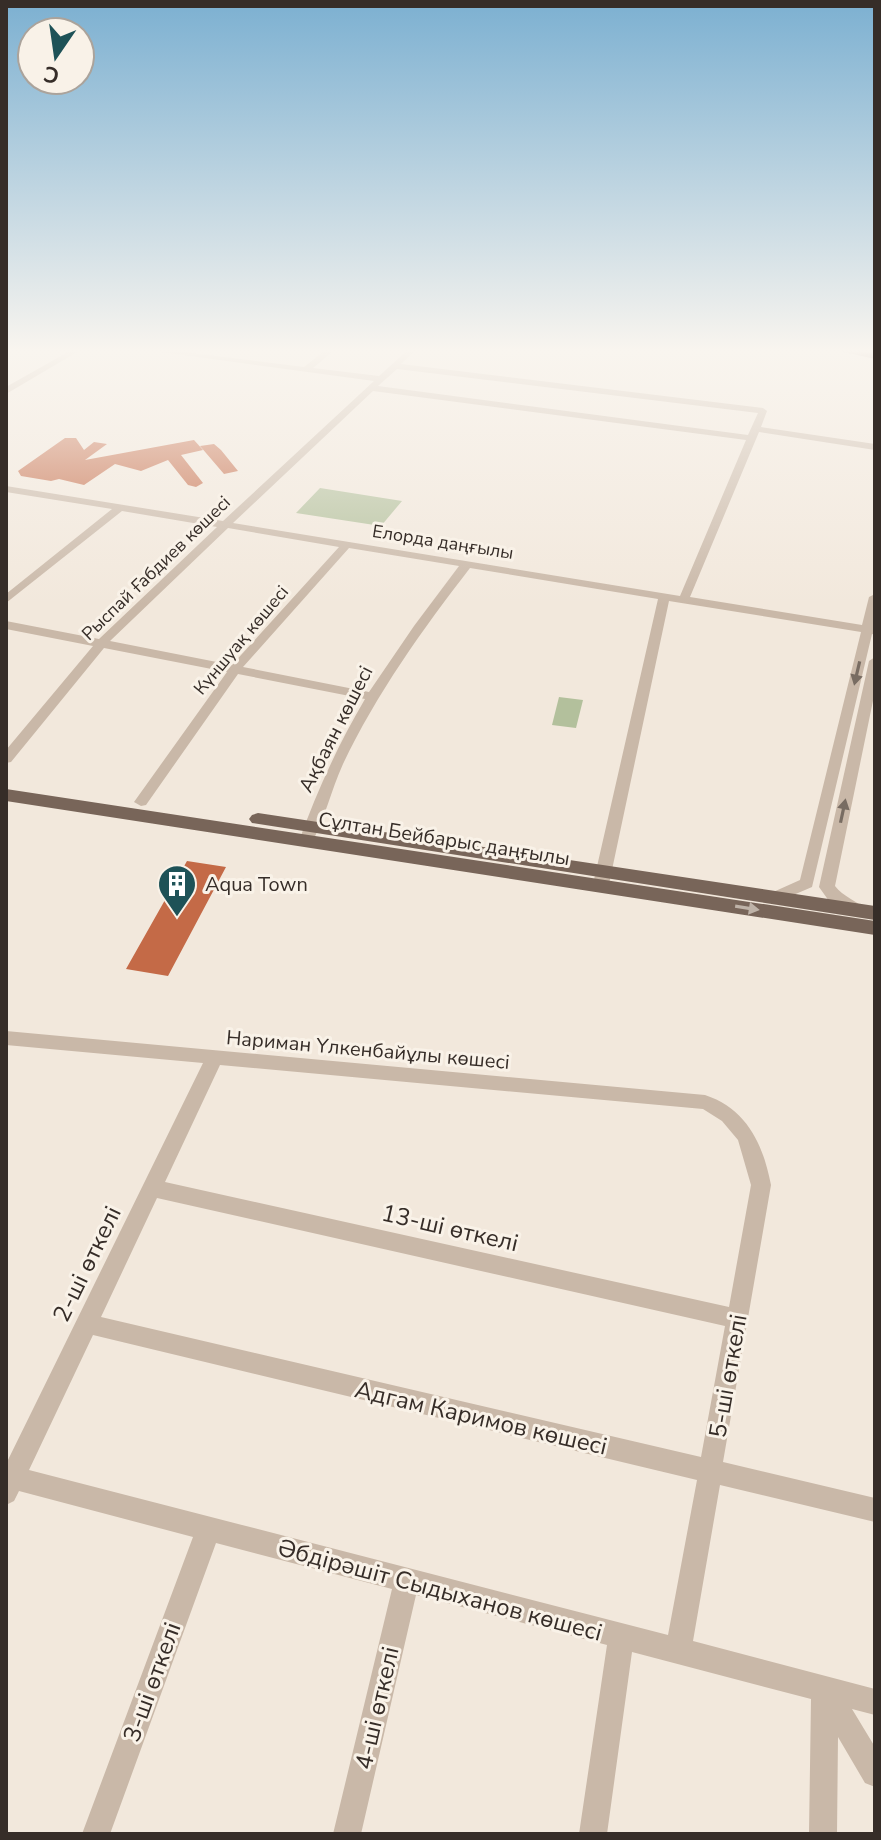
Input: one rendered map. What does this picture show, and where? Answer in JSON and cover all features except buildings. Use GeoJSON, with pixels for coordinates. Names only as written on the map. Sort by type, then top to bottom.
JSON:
{"type":"FeatureCollection","features":[{"type":"Feature","properties":{"kind":"main road","name":"Сұлтан Бейбарыс даңғылы"},"geometry":{"type":"LineString","coordinates":[[6,782],[141,802],[309,834]]}},
{"type":"Feature","properties":{"kind":"main road","name":"Сұлтан Бейбарыс даңғылы"},"geometry":{"type":"LineString","coordinates":[[6,795],[309,834],[602,878],[875,928]]}},
{"type":"Feature","properties":{"kind":"main road","name":"Сұлтан Бейбарыс даңғылы"},"geometry":{"type":"LineString","coordinates":[[602,878],[777,897],[866,911]]}},
{"type":"Feature","properties":{"kind":"street","name":"Рыспай Ғабдиев көшесі"},"geometry":{"type":"LineString","coordinates":[[6,759],[101,643],[323,434]]}},
{"type":"Feature","properties":{"kind":"street"},"geometry":{"type":"LineString","coordinates":[[684,599],[754,434],[875,447]]}},
{"type":"Feature","properties":{"kind":"street"},"geometry":{"type":"LineString","coordinates":[[6,499],[12,490]]}},
{"type":"Feature","properties":{"kind":"street","name":"Елорда даңғылы"},"geometry":{"type":"LineString","coordinates":[[12,490],[871,630]]}},
{"type":"Feature","properties":{"kind":"street"},"geometry":{"type":"LineString","coordinates":[[6,600],[121,507]]}},
{"type":"Feature","properties":{"kind":"street","name":"Күншуақ көшесі"},"geometry":{"type":"LineString","coordinates":[[141,802],[234,670],[346,545]]}},
{"type":"Feature","properties":{"kind":"street","name":"Ақбаян көшесі"},"geometry":{"type":"LineString","coordinates":[[309,834],[328,784],[371,696],[400,652],[467,564]]}},
{"type":"Feature","properties":{"kind":"street"},"geometry":{"type":"LineString","coordinates":[[602,878],[664,596]]}},
{"type":"Feature","properties":{"kind":"street"},"geometry":{"type":"LineString","coordinates":[[777,897],[807,883],[871,630],[875,597]]}},
{"type":"Feature","properties":{"kind":"street"},"geometry":{"type":"LineString","coordinates":[[6,625],[371,696]]}},
{"type":"Feature","properties":{"kind":"street"},"geometry":{"type":"LineString","coordinates":[[866,911],[835,897],[827,887],[875,661]]}},
{"type":"Feature","properties":{"kind":"street","name":"Нариман Үлкенбайұлы көшесі"},"geometry":{"type":"LineString","coordinates":[[6,1038],[705,1102],[725,1110]]}},
{"type":"Feature","properties":{"kind":"street","name":"2-ші өткелі"},"geometry":{"type":"LineString","coordinates":[[9,1482],[214,1058]]}},
{"type":"Feature","properties":{"kind":"street","name":"5-ші өткелі"},"geometry":{"type":"LineString","coordinates":[[678,1651],[761,1185],[756,1158],[743,1131],[725,1110]]}},
{"type":"Feature","properties":{"kind":"street","name":"13-ші өткелі"},"geometry":{"type":"LineString","coordinates":[[152,1188],[738,1319]]}},
{"type":"Feature","properties":{"kind":"street","name":"Адгам Каримов көшесі"},"geometry":{"type":"LineString","coordinates":[[87,1324],[875,1510]]}},
{"type":"Feature","properties":{"kind":"street","name":"Әбдірәшіт Сыдыханов көшесі"},"geometry":{"type":"LineString","coordinates":[[9,1482],[208,1530],[875,1702]]}},
{"type":"Feature","properties":{"kind":"street","name":"3-ші өткелі"},"geometry":{"type":"LineString","coordinates":[[96,1834],[208,1530]]}},
{"type":"Feature","properties":{"kind":"street","name":"4-ші өткелі"},"geometry":{"type":"LineString","coordinates":[[347,1834],[407,1581]]}},
{"type":"Feature","properties":{"kind":"street"},"geometry":{"type":"LineString","coordinates":[[593,1834],[621,1637]]}},
{"type":"Feature","properties":{"kind":"street"},"geometry":{"type":"LineString","coordinates":[[825,1688],[875,1773]]}},
{"type":"Feature","properties":{"kind":"street"},"geometry":{"type":"LineString","coordinates":[[823,1834],[825,1688]]}},
{"type":"Feature","properties":{"kind":"green space"},"geometry":{"type":"Polygon","coordinates":[[[320,488],[402,501],[381,526],[296,513],[320,488]]]}},
{"type":"Feature","properties":{"kind":"green space"},"geometry":{"type":"Polygon","coordinates":[[[559,697],[583,700],[576,728],[552,725],[559,697]]]}},
{"type":"Feature","properties":{"kind":"place","name":"Aqua Town"},"geometry":{"type":"Point","coordinates":[177,918]}}]}
